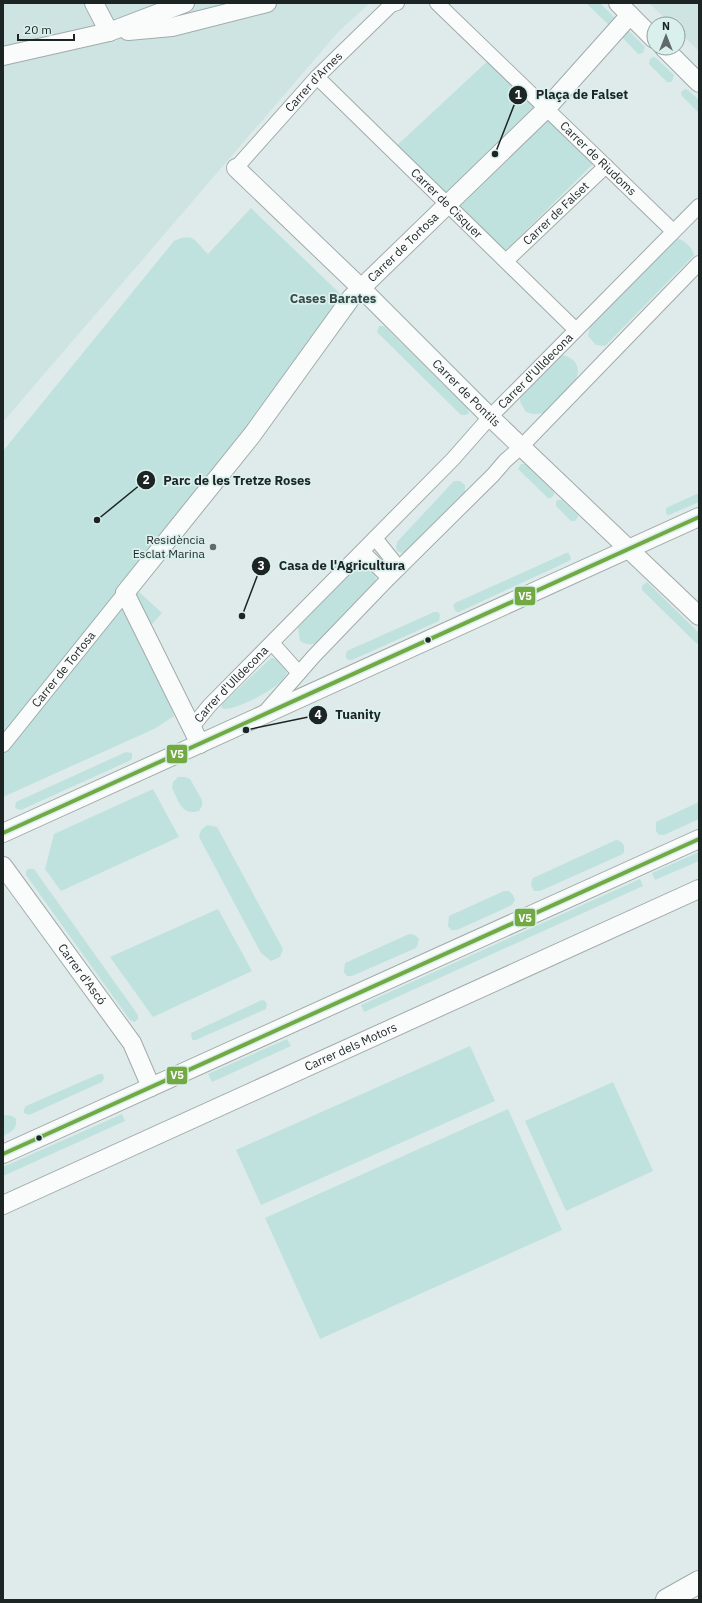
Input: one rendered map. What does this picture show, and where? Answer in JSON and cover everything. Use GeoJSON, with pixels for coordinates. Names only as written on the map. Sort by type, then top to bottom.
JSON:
{"type":"FeatureCollection","features":[{"type":"Feature","properties":{"kind":"highway"},"geometry":{"type":"LineString","coordinates":[[667,1600],[699,1582]]}},
{"type":"Feature","properties":{"kind":"street"},"geometry":{"type":"LineString","coordinates":[[94,3],[110,32]]}},
{"type":"Feature","properties":{"kind":"street"},"geometry":{"type":"LineString","coordinates":[[110,32],[185,3]]}},
{"type":"Feature","properties":{"kind":"street"},"geometry":{"type":"LineString","coordinates":[[3,56],[110,32],[172,27],[267,3]]}},
{"type":"Feature","properties":{"kind":"street","name":"Carrer d'Arnes"},"geometry":{"type":"LineString","coordinates":[[236,168],[316,77],[391,5],[397,3]]}},
{"type":"Feature","properties":{"kind":"street","name":"Carrer de Riudoms"},"geometry":{"type":"LineString","coordinates":[[437,3],[673,231]]}},
{"type":"Feature","properties":{"kind":"street"},"geometry":{"type":"LineString","coordinates":[[624,9],[646,30]]}},
{"type":"Feature","properties":{"kind":"street","name":"Carrer de Tortosa"},"geometry":{"type":"LineString","coordinates":[[3,745],[252,435],[351,298],[546,109],[624,9]]}},
{"type":"Feature","properties":{"kind":"street"},"geometry":{"type":"LineString","coordinates":[[672,56],[699,83]]}},
{"type":"Feature","properties":{"kind":"street","name":"Carrer de Cisquer"},"geometry":{"type":"LineString","coordinates":[[316,77],[448,203],[576,330]]}},
{"type":"Feature","properties":{"kind":"street","name":"Carrer de Falset"},"geometry":{"type":"LineString","coordinates":[[506,261],[606,166]]}},
{"type":"Feature","properties":{"kind":"street","name":"Carrer de Pontils"},"geometry":{"type":"LineString","coordinates":[[236,168],[361,288],[490,417],[504,428],[699,616]]}},
{"type":"Feature","properties":{"kind":"street","name":"Carrer d'Ulldecona"},"geometry":{"type":"LineString","coordinates":[[192,728],[209,706],[363,552],[453,459],[490,417],[699,206]]}},
{"type":"Feature","properties":{"kind":"street"},"geometry":{"type":"LineString","coordinates":[[262,716],[389,578],[493,475],[505,461],[522,446],[699,264]]}},
{"type":"Feature","properties":{"kind":"street"},"geometry":{"type":"LineString","coordinates":[[3,833],[699,517]]}},
{"type":"Feature","properties":{"kind":"street"},"geometry":{"type":"LineString","coordinates":[[375,538],[399,568]]}},
{"type":"Feature","properties":{"kind":"street"},"geometry":{"type":"LineString","coordinates":[[363,552],[389,578]]}},
{"type":"Feature","properties":{"kind":"street"},"geometry":{"type":"LineString","coordinates":[[125,593],[200,744]]}},
{"type":"Feature","properties":{"kind":"street","name":"Carrer d'Ulldecona"},"geometry":{"type":"LineString","coordinates":[[272,643],[300,673]]}},
{"type":"Feature","properties":{"kind":"street"},"geometry":{"type":"LineString","coordinates":[[3,1154],[699,839]]}},
{"type":"Feature","properties":{"kind":"street","name":"Carrer d'Ascó"},"geometry":{"type":"LineString","coordinates":[[3,866],[132,1043],[151,1087]]}},
{"type":"Feature","properties":{"kind":"street","name":"Carrer dels Motors"},"geometry":{"type":"LineString","coordinates":[[3,1205],[699,889]]}},
{"type":"Feature","properties":{"kind":"shaded area"},"geometry":{"type":"Polygon","coordinates":[[[3,3],[370,3],[339,31],[3,422],[3,3]]]}},
{"type":"Feature","properties":{"kind":"shaded area"},"geometry":{"type":"Polygon","coordinates":[[[586,3],[600,3],[615,18],[613,24],[609,25],[586,3]]]}},
{"type":"Feature","properties":{"kind":"shaded area"},"geometry":{"type":"Polygon","coordinates":[[[649,3],[699,3],[699,51],[686,39],[686,16],[663,16],[649,3]]]}},
{"type":"Feature","properties":{"kind":"shaded area"},"geometry":{"type":"Polygon","coordinates":[[[628,30],[645,47],[643,53],[638,54],[621,36],[628,30]]]}},
{"type":"Feature","properties":{"kind":"shaded area"},"geometry":{"type":"Polygon","coordinates":[[[492,57],[598,159],[500,256],[392,150],[492,57]]]}},
{"type":"Feature","properties":{"kind":"shaded area"},"geometry":{"type":"Polygon","coordinates":[[[653,57],[674,75],[672,82],[667,82],[649,64],[650,59],[653,57]]]}},
{"type":"Feature","properties":{"kind":"shaded area"},"geometry":{"type":"Polygon","coordinates":[[[685,89],[699,100],[699,113],[682,96],[681,92],[685,89]]]}},
{"type":"Feature","properties":{"kind":"shaded area"},"geometry":{"type":"Polygon","coordinates":[[[251,208],[356,309],[137,590],[162,613],[146,631],[174,716],[154,729],[3,797],[3,451],[174,241],[186,237],[194,239],[208,254],[251,208]]]}},
{"type":"Feature","properties":{"kind":"shaded area"},"geometry":{"type":"Polygon","coordinates":[[[677,238],[688,245],[694,255],[605,346],[596,345],[588,336],[593,320],[677,238]]]}},
{"type":"Feature","properties":{"kind":"shaded area"},"geometry":{"type":"Polygon","coordinates":[[[379,326],[384,326],[468,409],[469,413],[466,415],[461,415],[377,332],[379,326]]]}},
{"type":"Feature","properties":{"kind":"shaded area"},"geometry":{"type":"Polygon","coordinates":[[[560,355],[573,360],[576,363],[578,371],[575,381],[569,389],[544,413],[533,414],[526,412],[521,404],[519,396],[560,355]]]}},
{"type":"Feature","properties":{"kind":"shaded area"},"geometry":{"type":"Polygon","coordinates":[[[521,464],[525,464],[554,492],[554,495],[551,498],[548,498],[518,469],[521,464]]]}},
{"type":"Feature","properties":{"kind":"shaded area"},"geometry":{"type":"Polygon","coordinates":[[[454,481],[460,481],[465,485],[465,492],[408,550],[402,553],[397,551],[397,542],[454,481]]]}},
{"type":"Feature","properties":{"kind":"shaded area"},"geometry":{"type":"Polygon","coordinates":[[[699,493],[699,502],[669,515],[666,514],[666,508],[699,493]]]}},
{"type":"Feature","properties":{"kind":"shaded area"},"geometry":{"type":"Polygon","coordinates":[[[562,500],[578,515],[575,521],[571,521],[556,506],[556,501],[562,500]]]}},
{"type":"Feature","properties":{"kind":"shaded area"},"geometry":{"type":"Polygon","coordinates":[[[566,553],[569,553],[571,559],[569,561],[459,612],[456,612],[453,606],[455,603],[566,553]]]}},
{"type":"Feature","properties":{"kind":"shaded area"},"geometry":{"type":"Polygon","coordinates":[[[365,564],[373,570],[376,579],[375,586],[318,643],[308,644],[300,641],[298,627],[357,565],[365,564]]]}},
{"type":"Feature","properties":{"kind":"shaded area"},"geometry":{"type":"Polygon","coordinates":[[[647,582],[699,633],[699,644],[696,643],[642,590],[642,586],[647,582]]]}},
{"type":"Feature","properties":{"kind":"shaded area"},"geometry":{"type":"Polygon","coordinates":[[[434,612],[438,612],[440,615],[439,621],[352,660],[346,658],[347,651],[434,612]]]}},
{"type":"Feature","properties":{"kind":"shaded area"},"geometry":{"type":"Polygon","coordinates":[[[271,658],[282,662],[285,667],[287,673],[281,681],[262,695],[245,703],[224,709],[221,707],[223,703],[271,658]]]}},
{"type":"Feature","properties":{"kind":"shaded area"},"geometry":{"type":"Polygon","coordinates":[[[126,752],[132,753],[131,760],[21,810],[15,808],[16,802],[126,752]]]}},
{"type":"Feature","properties":{"kind":"shaded area"},"geometry":{"type":"Polygon","coordinates":[[[178,777],[190,779],[202,800],[202,806],[199,811],[188,811],[181,806],[172,788],[173,782],[178,777]]]}},
{"type":"Feature","properties":{"kind":"shaded area"},"geometry":{"type":"Polygon","coordinates":[[[153,789],[179,837],[61,891],[45,869],[54,834],[153,789]]]}},
{"type":"Feature","properties":{"kind":"shaded area"},"geometry":{"type":"Polygon","coordinates":[[[699,802],[699,819],[664,835],[659,835],[656,831],[656,822],[699,802]]]}},
{"type":"Feature","properties":{"kind":"shaded area"},"geometry":{"type":"Polygon","coordinates":[[[207,825],[217,827],[283,949],[280,957],[271,961],[261,953],[199,837],[201,830],[207,825]]]}},
{"type":"Feature","properties":{"kind":"shaded area"},"geometry":{"type":"Polygon","coordinates":[[[616,840],[624,845],[623,854],[540,891],[534,891],[532,888],[531,881],[533,878],[616,840]]]}},
{"type":"Feature","properties":{"kind":"shaded area"},"geometry":{"type":"Polygon","coordinates":[[[699,852],[699,861],[655,880],[652,873],[699,852]]]}},
{"type":"Feature","properties":{"kind":"shaded area"},"geometry":{"type":"Polygon","coordinates":[[[28,869],[34,869],[138,1015],[138,1019],[135,1022],[130,1020],[26,875],[28,869]]]}},
{"type":"Feature","properties":{"kind":"shaded area"},"geometry":{"type":"Polygon","coordinates":[[[640,879],[643,886],[364,1012],[361,1005],[640,879]]]}},
{"type":"Feature","properties":{"kind":"shaded area"},"geometry":{"type":"Polygon","coordinates":[[[504,891],[509,891],[513,895],[515,900],[512,905],[457,930],[451,930],[448,926],[449,916],[504,891]]]}},
{"type":"Feature","properties":{"kind":"shaded area"},"geometry":{"type":"Polygon","coordinates":[[[218,909],[252,971],[153,1017],[110,957],[218,909]]]}},
{"type":"Feature","properties":{"kind":"shaded area"},"geometry":{"type":"Polygon","coordinates":[[[409,934],[415,935],[419,939],[416,948],[352,976],[347,976],[344,972],[345,963],[409,934]]]}},
{"type":"Feature","properties":{"kind":"shaded area"},"geometry":{"type":"Polygon","coordinates":[[[262,1000],[267,1004],[266,1009],[196,1040],[192,1040],[191,1033],[262,1000]]]}},
{"type":"Feature","properties":{"kind":"shaded area"},"geometry":{"type":"Polygon","coordinates":[[[287,1039],[291,1046],[212,1082],[208,1074],[287,1039]]]}},
{"type":"Feature","properties":{"kind":"shaded area"},"geometry":{"type":"Polygon","coordinates":[[[470,1046],[495,1101],[261,1205],[236,1150],[470,1046]]]}},
{"type":"Feature","properties":{"kind":"shaded area"},"geometry":{"type":"Polygon","coordinates":[[[99,1074],[103,1074],[104,1078],[102,1082],[29,1115],[24,1113],[26,1106],[99,1074]]]}},
{"type":"Feature","properties":{"kind":"shaded area"},"geometry":{"type":"Polygon","coordinates":[[[613,1082],[653,1171],[566,1211],[525,1121],[613,1082]]]}},
{"type":"Feature","properties":{"kind":"shaded area"},"geometry":{"type":"Polygon","coordinates":[[[508,1109],[562,1230],[320,1339],[265,1218],[508,1109]]]}},
{"type":"Feature","properties":{"kind":"shaded area"},"geometry":{"type":"Polygon","coordinates":[[[122,1114],[125,1121],[3,1176],[3,1167],[122,1114]]]}},
{"type":"Feature","properties":{"kind":"shaded area"},"geometry":{"type":"Polygon","coordinates":[[[3,1116],[12,1116],[16,1119],[16,1126],[13,1130],[3,1136],[3,1116]]]}},
{"type":"Feature","properties":{"kind":"transit line","name":"V5"},"geometry":{"type":"LineString","coordinates":[[3,833],[699,517]]}},
{"type":"Feature","properties":{"kind":"transit line","name":"V5"},"geometry":{"type":"LineString","coordinates":[[3,1154],[699,839]]}},
{"type":"Feature","properties":{"kind":"place","name":"Plaça de Falset"},"geometry":{"type":"Point","coordinates":[495,154]}},
{"type":"Feature","properties":{"kind":"place","name":"Parc de les Tretze Roses"},"geometry":{"type":"Point","coordinates":[97,520]}},
{"type":"Feature","properties":{"kind":"place","name":"Residència Esclat Marina"},"geometry":{"type":"Point","coordinates":[213,547]}},
{"type":"Feature","properties":{"kind":"place","name":"Casa de l'Agricultura"},"geometry":{"type":"Point","coordinates":[242,616]}},
{"type":"Feature","properties":{"kind":"place","name":"Tuanity"},"geometry":{"type":"Point","coordinates":[246,730]}},
{"type":"Feature","properties":{"kind":"district","name":"Cases Barates"},"geometry":{"type":"Point","coordinates":[333,298]}}]}
